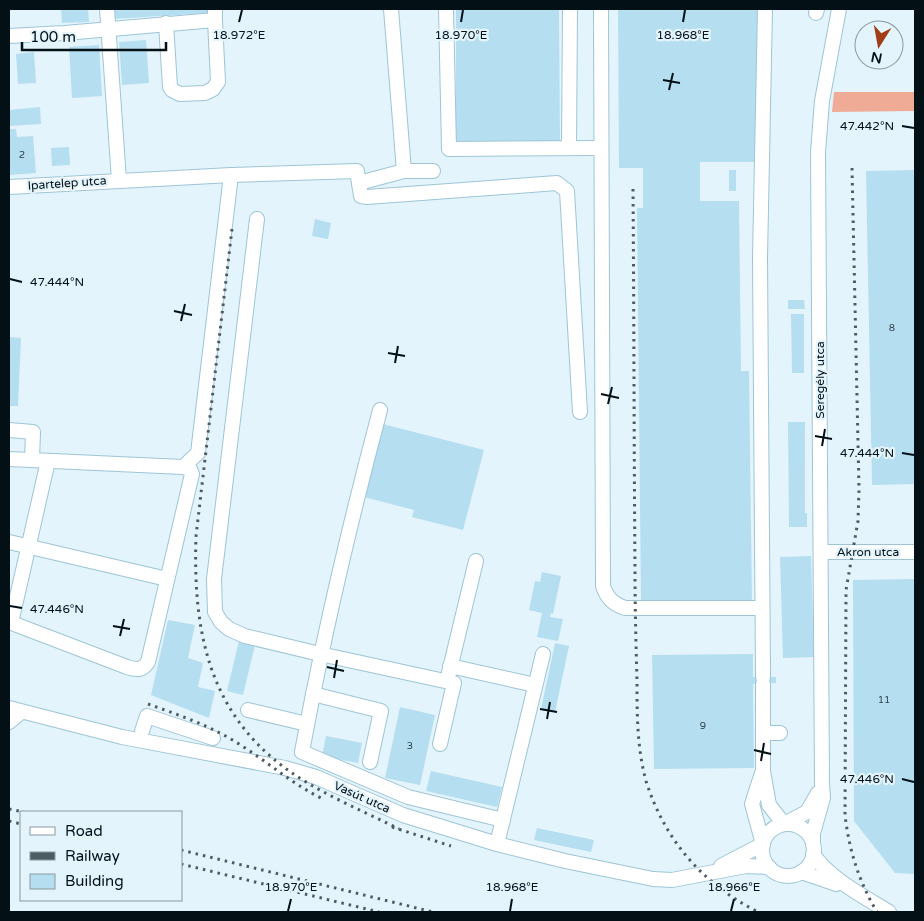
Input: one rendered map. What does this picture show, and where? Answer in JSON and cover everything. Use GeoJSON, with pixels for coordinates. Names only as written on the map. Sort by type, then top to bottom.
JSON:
{"type":"FeatureCollection","features":[{"type":"Feature","properties":{"kind":"street"},"geometry":{"type":"LineString","coordinates":[[107,9],[122,180]]}},
{"type":"Feature","properties":{"kind":"street"},"geometry":{"type":"LineString","coordinates":[[391,9],[404,171]]}},
{"type":"Feature","properties":{"kind":"street"},"geometry":{"type":"LineString","coordinates":[[446,9],[449,149],[601,148]]}},
{"type":"Feature","properties":{"kind":"street"},"geometry":{"type":"LineString","coordinates":[[569,148],[570,9]]}},
{"type":"Feature","properties":{"kind":"street"},"geometry":{"type":"LineString","coordinates":[[601,9],[603,586],[606,595],[612,601],[625,608],[762,608]]}},
{"type":"Feature","properties":{"kind":"street"},"geometry":{"type":"LineString","coordinates":[[765,9],[760,258],[763,771],[769,805],[784,824]]}},
{"type":"Feature","properties":{"kind":"street","name":"Seregély utca"},"geometry":{"type":"LineString","coordinates":[[813,849],[813,833],[823,798],[818,152],[822,101],[839,9]]}},
{"type":"Feature","properties":{"kind":"street"},"geometry":{"type":"LineString","coordinates":[[9,36],[65,33],[166,23],[215,14],[218,82],[214,89],[205,93],[180,94],[172,90],[170,87],[166,23]]}},
{"type":"Feature","properties":{"kind":"street","name":"Ipartelep utca"},"geometry":{"type":"LineString","coordinates":[[9,187],[231,174],[357,171],[359,183]]}},
{"type":"Feature","properties":{"kind":"street"},"geometry":{"type":"LineString","coordinates":[[433,171],[404,171],[359,183],[361,196],[557,182],[567,191],[580,412]]}},
{"type":"Feature","properties":{"kind":"street"},"geometry":{"type":"LineString","coordinates":[[183,467],[198,453],[231,174]]}},
{"type":"Feature","properties":{"kind":"street"},"geometry":{"type":"LineString","coordinates":[[257,219],[214,579],[215,612],[229,630],[245,636],[454,683],[440,744]]}},
{"type":"Feature","properties":{"kind":"street"},"geometry":{"type":"LineString","coordinates":[[380,410],[353,513],[320,654],[302,752],[408,798],[503,820]]}},
{"type":"Feature","properties":{"kind":"street"},"geometry":{"type":"LineString","coordinates":[[9,430],[33,432],[32,460]]}},
{"type":"Feature","properties":{"kind":"street"},"geometry":{"type":"LineString","coordinates":[[9,459],[183,467],[190,469],[192,474],[148,662],[138,670],[127,668],[10,623],[48,461]]}},
{"type":"Feature","properties":{"kind":"street"},"geometry":{"type":"LineString","coordinates":[[9,542],[167,579]]}},
{"type":"Feature","properties":{"kind":"street","name":"Akron utca"},"geometry":{"type":"LineString","coordinates":[[820,552],[915,552]]}},
{"type":"Feature","properties":{"kind":"street"},"geometry":{"type":"LineString","coordinates":[[446,682],[476,561]]}},
{"type":"Feature","properties":{"kind":"street"},"geometry":{"type":"LineString","coordinates":[[497,844],[543,654]]}},
{"type":"Feature","properties":{"kind":"street"},"geometry":{"type":"LineString","coordinates":[[450,666],[535,684]]}},
{"type":"Feature","properties":{"kind":"street"},"geometry":{"type":"LineString","coordinates":[[313,694],[381,711],[370,762]]}},
{"type":"Feature","properties":{"kind":"street"},"geometry":{"type":"LineString","coordinates":[[9,722],[15,710]]}},
{"type":"Feature","properties":{"kind":"street","name":"Vasút utca"},"geometry":{"type":"LineString","coordinates":[[15,710],[88,730],[139,741],[285,768],[316,777],[403,815],[497,844],[565,861],[653,879],[672,880],[746,866],[769,867],[784,875],[802,872],[830,881],[889,912]]}},
{"type":"Feature","properties":{"kind":"street"},"geometry":{"type":"LineString","coordinates":[[248,710],[307,724]]}},
{"type":"Feature","properties":{"kind":"street"},"geometry":{"type":"LineString","coordinates":[[142,731],[147,716],[213,738]]}},
{"type":"Feature","properties":{"kind":"street"},"geometry":{"type":"LineString","coordinates":[[763,733],[780,733]]}},
{"type":"Feature","properties":{"kind":"street"},"geometry":{"type":"LineString","coordinates":[[763,771],[753,799],[752,808],[763,844],[762,854],[769,867]]}},
{"type":"Feature","properties":{"kind":"street","name":"Seregély utca"},"geometry":{"type":"LineString","coordinates":[[784,824],[807,812],[818,795],[822,783]]}},
{"type":"Feature","properties":{"kind":"street","name":"Vasút utca"},"geometry":{"type":"LineString","coordinates":[[714,871],[727,862],[763,844],[768,833],[773,829],[784,824],[791,824],[802,828],[809,835],[813,849],[826,870],[861,896]]}},
{"type":"Feature","properties":{"kind":"street"},"geometry":{"type":"LineString","coordinates":[[802,872],[809,864],[813,849]]}},
{"type":"Feature","properties":{"kind":"shaded area"},"geometry":{"type":"Polygon","coordinates":[[[834,92],[915,92],[915,111],[832,112],[834,92]]]}},
{"type":"Feature","properties":{"kind":"building"},"geometry":{"type":"Polygon","coordinates":[[[61,9],[88,9],[89,22],[62,23],[61,9]]]}},
{"type":"Feature","properties":{"kind":"building"},"geometry":{"type":"Polygon","coordinates":[[[113,9],[207,9],[207,13],[113,19],[113,9]]]}},
{"type":"Feature","properties":{"kind":"building"},"geometry":{"type":"Polygon","coordinates":[[[456,9],[559,9],[560,142],[456,143],[456,9]]]}},
{"type":"Feature","properties":{"kind":"building"},"geometry":{"type":"Polygon","coordinates":[[[618,9],[759,9],[760,162],[700,162],[700,201],[739,201],[741,371],[749,371],[752,602],[641,603],[637,208],[643,208],[643,168],[619,168],[618,9]]]}},
{"type":"Feature","properties":{"kind":"building"},"geometry":{"type":"Polygon","coordinates":[[[146,40],[149,83],[122,85],[119,42],[146,40]]]}},
{"type":"Feature","properties":{"kind":"building"},"geometry":{"type":"Polygon","coordinates":[[[99,45],[102,96],[72,98],[69,47],[99,45]]]}},
{"type":"Feature","properties":{"kind":"building"},"geometry":{"type":"Polygon","coordinates":[[[34,52],[36,83],[18,84],[16,54],[34,52]]]}},
{"type":"Feature","properties":{"kind":"building"},"geometry":{"type":"Polygon","coordinates":[[[40,107],[41,124],[9,126],[9,110],[40,107]]]}},
{"type":"Feature","properties":{"kind":"building"},"geometry":{"type":"Polygon","coordinates":[[[9,129],[16,129],[17,137],[33,136],[36,173],[9,175],[9,129]]]}},
{"type":"Feature","properties":{"kind":"building"},"geometry":{"type":"Polygon","coordinates":[[[69,147],[70,165],[52,166],[51,148],[69,147]]]}},
{"type":"Feature","properties":{"kind":"building"},"geometry":{"type":"Polygon","coordinates":[[[729,170],[736,170],[736,191],[729,191],[729,170]]]}},
{"type":"Feature","properties":{"kind":"building"},"geometry":{"type":"Polygon","coordinates":[[[915,170],[915,484],[872,485],[866,171],[915,170]]]}},
{"type":"Feature","properties":{"kind":"building"},"geometry":{"type":"Polygon","coordinates":[[[315,219],[331,223],[328,239],[312,236],[315,219]]]}},
{"type":"Feature","properties":{"kind":"building"},"geometry":{"type":"Polygon","coordinates":[[[788,300],[804,300],[805,309],[788,309],[788,300]]]}},
{"type":"Feature","properties":{"kind":"building"},"geometry":{"type":"Polygon","coordinates":[[[791,314],[804,314],[804,373],[792,373],[791,314]]]}},
{"type":"Feature","properties":{"kind":"building"},"geometry":{"type":"Polygon","coordinates":[[[9,337],[21,338],[18,406],[9,406],[9,337]]]}},
{"type":"Feature","properties":{"kind":"building"},"geometry":{"type":"Polygon","coordinates":[[[788,422],[805,422],[805,513],[807,513],[807,527],[789,527],[788,422]]]}},
{"type":"Feature","properties":{"kind":"building"},"geometry":{"type":"Polygon","coordinates":[[[383,424],[484,450],[463,530],[412,517],[414,510],[364,497],[383,424]]]}},
{"type":"Feature","properties":{"kind":"building"},"geometry":{"type":"Polygon","coordinates":[[[811,556],[814,657],[783,658],[780,557],[811,556]]]}},
{"type":"Feature","properties":{"kind":"building"},"geometry":{"type":"Polygon","coordinates":[[[542,572],[561,576],[553,614],[551,613],[550,617],[563,619],[558,641],[537,637],[542,613],[529,610],[535,581],[540,582],[542,572]]]}},
{"type":"Feature","properties":{"kind":"building"},"geometry":{"type":"Polygon","coordinates":[[[915,579],[915,874],[895,873],[854,821],[853,580],[915,579]]]}},
{"type":"Feature","properties":{"kind":"building"},"geometry":{"type":"Polygon","coordinates":[[[168,620],[195,625],[188,658],[203,663],[198,687],[215,691],[209,718],[151,695],[168,620]]]}},
{"type":"Feature","properties":{"kind":"building"},"geometry":{"type":"Polygon","coordinates":[[[239,641],[255,645],[243,695],[227,691],[239,641]]]}},
{"type":"Feature","properties":{"kind":"building"},"geometry":{"type":"Polygon","coordinates":[[[555,643],[569,646],[555,712],[541,709],[555,643]]]}},
{"type":"Feature","properties":{"kind":"building"},"geometry":{"type":"Polygon","coordinates":[[[753,654],[753,677],[776,677],[776,683],[753,684],[754,768],[654,769],[652,655],[753,654]]]}},
{"type":"Feature","properties":{"kind":"building"},"geometry":{"type":"Polygon","coordinates":[[[400,707],[435,715],[420,785],[385,778],[400,707]]]}},
{"type":"Feature","properties":{"kind":"building"},"geometry":{"type":"Polygon","coordinates":[[[326,736],[362,743],[358,763],[322,756],[326,736]]]}},
{"type":"Feature","properties":{"kind":"building"},"geometry":{"type":"Polygon","coordinates":[[[431,771],[502,787],[497,807],[426,791],[431,771]]]}},
{"type":"Feature","properties":{"kind":"building"},"geometry":{"type":"Polygon","coordinates":[[[537,828],[594,840],[591,852],[534,840],[537,828]]]}},
{"type":"Feature","properties":{"kind":"railway"},"geometry":{"type":"LineString","coordinates":[[852,168],[859,489],[858,521],[846,590],[845,815],[849,841],[856,865],[865,889],[877,912]]}},
{"type":"Feature","properties":{"kind":"railway"},"geometry":{"type":"LineString","coordinates":[[633,189],[635,599],[637,718],[641,756],[646,781],[654,803],[664,823],[688,859],[720,888],[758,912]]}},
{"type":"Feature","properties":{"kind":"railway"},"geometry":{"type":"LineString","coordinates":[[232,229],[196,536],[198,603],[202,635],[210,665],[222,693],[238,720],[259,745],[285,768],[340,801],[399,829]]}},
{"type":"Feature","properties":{"kind":"railway"},"geometry":{"type":"LineString","coordinates":[[148,704],[195,721],[217,732],[250,751],[301,787],[323,799]]}},
{"type":"Feature","properties":{"kind":"railway"},"geometry":{"type":"LineString","coordinates":[[9,809],[20,811]]}},
{"type":"Feature","properties":{"kind":"railway"},"geometry":{"type":"LineString","coordinates":[[9,821],[20,824]]}},
{"type":"Feature","properties":{"kind":"railway"},"geometry":{"type":"LineString","coordinates":[[392,827],[451,846]]}},
{"type":"Feature","properties":{"kind":"railway"},"geometry":{"type":"LineString","coordinates":[[182,850],[433,912]]}},
{"type":"Feature","properties":{"kind":"railway"},"geometry":{"type":"LineString","coordinates":[[182,864],[379,912]]}}]}
